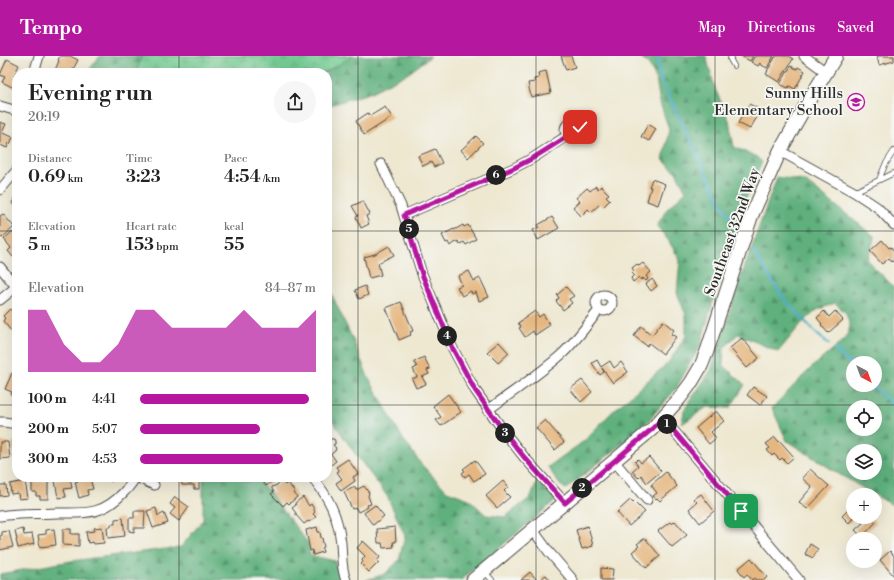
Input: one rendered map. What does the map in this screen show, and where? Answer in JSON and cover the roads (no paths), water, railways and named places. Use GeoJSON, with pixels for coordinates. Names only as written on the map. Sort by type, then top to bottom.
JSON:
{"type":"FeatureCollection","features":[{"type":"Feature","properties":{"kind":"street"},"geometry":{"type":"LineString","coordinates":[[35,68],[39,56]]}},
{"type":"Feature","properties":{"kind":"street"},"geometry":{"type":"LineString","coordinates":[[804,56],[826,72]]}},
{"type":"Feature","properties":{"kind":"street","name":"Southeast 32nd Way"},"geometry":{"type":"LineString","coordinates":[[473,580],[488,575],[533,530],[652,429],[679,400],[691,383],[701,366],[707,351],[751,217],[780,151],[806,104],[836,56]]}},
{"type":"Feature","properties":{"kind":"street"},"geometry":{"type":"LineString","coordinates":[[0,106],[12,110]]}},
{"type":"Feature","properties":{"kind":"street"},"geometry":{"type":"LineString","coordinates":[[404,215],[514,168],[568,136]]}},
{"type":"Feature","properties":{"kind":"street"},"geometry":{"type":"LineString","coordinates":[[780,151],[854,192],[877,207],[894,225]]}},
{"type":"Feature","properties":{"kind":"street"},"geometry":{"type":"LineString","coordinates":[[381,164],[404,215],[422,274],[453,349],[475,390],[488,410],[524,457],[565,503]]}},
{"type":"Feature","properties":{"kind":"street"},"geometry":{"type":"LineString","coordinates":[[0,190],[12,176]]}},
{"type":"Feature","properties":{"kind":"street"},"geometry":{"type":"LineString","coordinates":[[0,267],[12,283]]}},
{"type":"Feature","properties":{"kind":"street"},"geometry":{"type":"LineString","coordinates":[[0,300],[12,291]]}},
{"type":"Feature","properties":{"kind":"street"},"geometry":{"type":"LineString","coordinates":[[488,410],[562,354],[599,310]]}},
{"type":"Feature","properties":{"kind":"street"},"geometry":{"type":"LineString","coordinates":[[663,418],[799,580]]}},
{"type":"Feature","properties":{"kind":"street"},"geometry":{"type":"LineString","coordinates":[[0,422],[12,423]]}},
{"type":"Feature","properties":{"kind":"street"},"geometry":{"type":"LineString","coordinates":[[614,461],[647,500]]}},
{"type":"Feature","properties":{"kind":"street"},"geometry":{"type":"LineString","coordinates":[[0,516],[75,514],[95,511],[112,504],[128,489],[132,482]]}},
{"type":"Feature","properties":{"kind":"street"},"geometry":{"type":"LineString","coordinates":[[146,482],[154,485]]}},
{"type":"Feature","properties":{"kind":"street"},"geometry":{"type":"LineString","coordinates":[[316,482],[324,492],[335,514],[340,536],[343,568],[346,580]]}},
{"type":"Feature","properties":{"kind":"street"},"geometry":{"type":"LineString","coordinates":[[533,530],[573,580]]}},
{"type":"Feature","properties":{"kind":"lane"},"geometry":{"type":"LineString","coordinates":[[732,56],[730,60],[734,66]]}},
{"type":"Feature","properties":{"kind":"lane"},"geometry":{"type":"LineString","coordinates":[[879,180],[885,165],[894,151]]}},
{"type":"Feature","properties":{"kind":"lane"},"geometry":{"type":"LineString","coordinates":[[854,192],[894,173]]}},
{"type":"Feature","properties":{"kind":"waterway"},"geometry":{"type":"LineString","coordinates":[[657,56],[660,78],[721,203],[736,226]]}},
{"type":"Feature","properties":{"kind":"waterway"},"geometry":{"type":"LineString","coordinates":[[753,251],[784,299],[817,334],[829,344]]}},
{"type":"Feature","properties":{"kind":"waterway"},"geometry":{"type":"LineString","coordinates":[[835,349],[846,360]]}},
{"type":"Feature","properties":{"kind":"waterway"},"geometry":{"type":"LineString","coordinates":[[879,392],[894,406]]}},
{"type":"Feature","properties":{"kind":"place","name":"Sunny Hills Elementary School"},"geometry":{"type":"Point","coordinates":[856,102]}}]}
